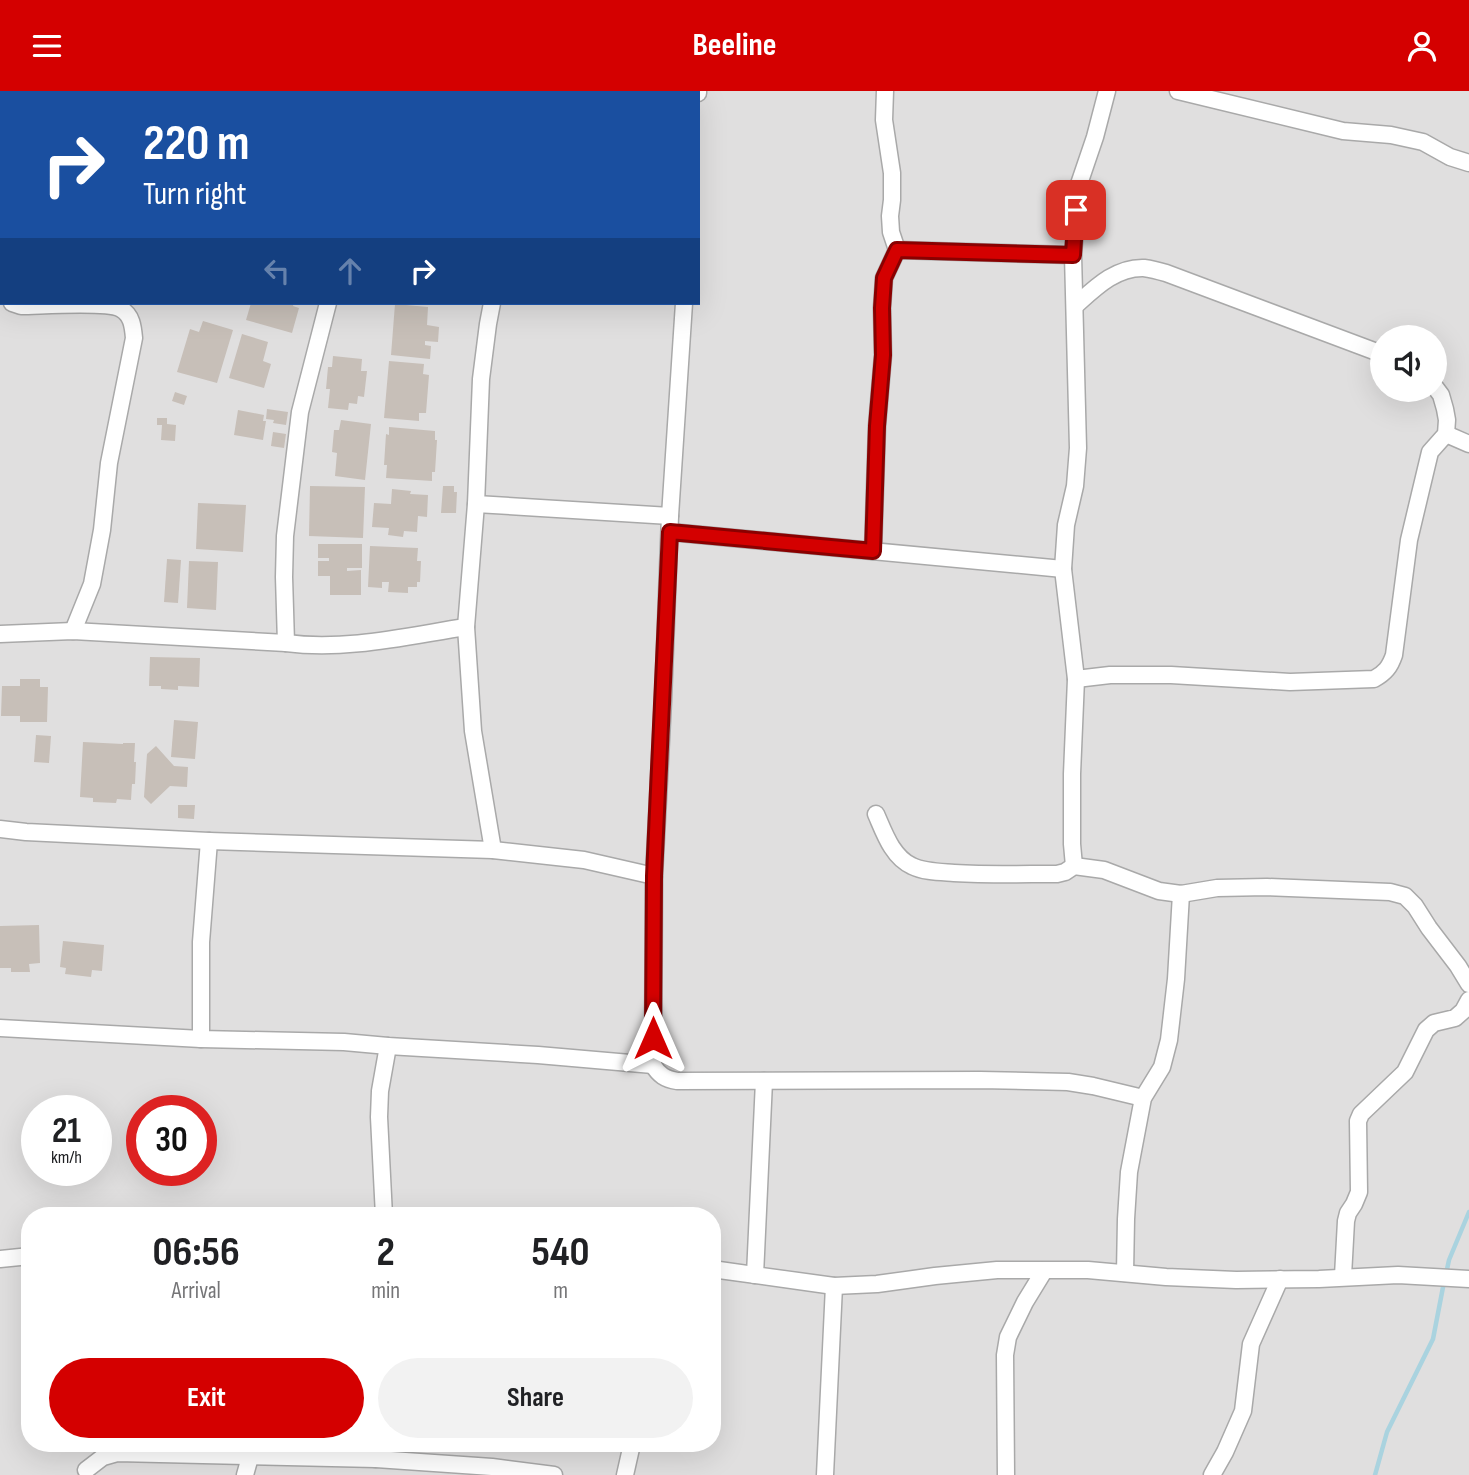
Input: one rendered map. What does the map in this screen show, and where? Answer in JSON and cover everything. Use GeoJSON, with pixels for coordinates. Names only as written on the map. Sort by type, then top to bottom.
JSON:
{"type":"FeatureCollection","features":[{"type":"Feature","properties":{"kind":"street"},"geometry":{"type":"LineString","coordinates":[[873,551],[877,426],[883,355],[884,278],[897,250],[891,233],[892,173],[884,120],[885,91]]}},
{"type":"Feature","properties":{"kind":"street"},"geometry":{"type":"LineString","coordinates":[[1074,866],[1072,774],[1076,679],[1063,569],[1066,525],[1075,486],[1078,448],[1073,255],[1078,187],[1107,91]]}},
{"type":"Feature","properties":{"kind":"street"},"geometry":{"type":"LineString","coordinates":[[1178,91],[1343,131],[1391,135],[1423,142],[1450,157],[1469,163]]}},
{"type":"Feature","properties":{"kind":"street"},"geometry":{"type":"LineString","coordinates":[[897,250],[1073,255]]}},
{"type":"Feature","properties":{"kind":"street"},"geometry":{"type":"LineString","coordinates":[[1075,306],[1102,281],[1118,273],[1142,268],[1166,273],[1370,350]]}},
{"type":"Feature","properties":{"kind":"street"},"geometry":{"type":"LineString","coordinates":[[18,305],[107,305],[121,309],[129,316],[133,326],[134,338],[109,463],[102,530],[92,584],[73,631]]}},
{"type":"Feature","properties":{"kind":"street"},"geometry":{"type":"LineString","coordinates":[[286,643],[285,536],[300,412],[327,305]]}},
{"type":"Feature","properties":{"kind":"street"},"geometry":{"type":"LineString","coordinates":[[492,305],[481,379],[476,503],[466,627],[473,731],[494,850]]}},
{"type":"Feature","properties":{"kind":"street"},"geometry":{"type":"LineString","coordinates":[[684,305],[670,524],[654,876],[653,1065],[659,1074],[677,1081],[1068,1082],[1143,1098]]}},
{"type":"Feature","properties":{"kind":"street"},"geometry":{"type":"LineString","coordinates":[[1076,679],[1110,675],[1159,675],[1290,682],[1374,679],[1383,674],[1391,665],[1394,655],[1409,540],[1430,452],[1446,434],[1447,421],[1443,402]]}},
{"type":"Feature","properties":{"kind":"street"},"geometry":{"type":"LineString","coordinates":[[1446,434],[1469,444]]}},
{"type":"Feature","properties":{"kind":"street"},"geometry":{"type":"LineString","coordinates":[[476,503],[670,524],[873,551],[1063,569]]}},
{"type":"Feature","properties":{"kind":"street"},"geometry":{"type":"LineString","coordinates":[[0,634],[73,631],[338,646],[466,627]]}},
{"type":"Feature","properties":{"kind":"street"},"geometry":{"type":"LineString","coordinates":[[876,814],[892,848],[900,858],[912,866],[930,871],[1057,874],[1074,866],[1104,870],[1159,891],[1181,894],[1217,888],[1267,887],[1390,892],[1405,895],[1469,984]]}},
{"type":"Feature","properties":{"kind":"street"},"geometry":{"type":"LineString","coordinates":[[0,828],[26,832],[209,841],[494,850],[584,860],[654,876]]}},
{"type":"Feature","properties":{"kind":"street"},"geometry":{"type":"LineString","coordinates":[[201,1039],[201,942],[209,841]]}},
{"type":"Feature","properties":{"kind":"street"},"geometry":{"type":"LineString","coordinates":[[1125,1273],[1129,1173],[1143,1098],[1162,1066],[1169,1040],[1181,894]]}},
{"type":"Feature","properties":{"kind":"street"},"geometry":{"type":"LineString","coordinates":[[1343,1276],[1346,1221],[1359,1192],[1358,1121],[1364,1110],[1405,1072],[1426,1030],[1439,1021],[1455,1018],[1469,1000]]}},
{"type":"Feature","properties":{"kind":"street"},"geometry":{"type":"LineString","coordinates":[[0,1028],[201,1039],[344,1042],[653,1065]]}},
{"type":"Feature","properties":{"kind":"street"},"geometry":{"type":"LineString","coordinates":[[384,1207],[379,1117],[380,1091],[388,1046]]}},
{"type":"Feature","properties":{"kind":"street"},"geometry":{"type":"LineString","coordinates":[[755,1275],[764,1081]]}},
{"type":"Feature","properties":{"kind":"street"},"geometry":{"type":"LineString","coordinates":[[0,1259],[21,1257]]}},
{"type":"Feature","properties":{"kind":"street"},"geometry":{"type":"LineString","coordinates":[[721,1270],[834,1286],[877,1284],[997,1270],[1087,1271],[1236,1280],[1398,1275],[1469,1279]]}},
{"type":"Feature","properties":{"kind":"street"},"geometry":{"type":"LineString","coordinates":[[1006,1475],[1005,1355],[1008,1337],[1044,1271]]}},
{"type":"Feature","properties":{"kind":"street"},"geometry":{"type":"LineString","coordinates":[[1212,1475],[1243,1411],[1251,1345],[1280,1279]]}},
{"type":"Feature","properties":{"kind":"street"},"geometry":{"type":"LineString","coordinates":[[825,1475],[834,1286]]}},
{"type":"Feature","properties":{"kind":"street"},"geometry":{"type":"LineString","coordinates":[[86,1470],[103,1457],[117,1453],[250,1457],[356,1452]]}},
{"type":"Feature","properties":{"kind":"street"},"geometry":{"type":"LineString","coordinates":[[384,1452],[554,1475]]}},
{"type":"Feature","properties":{"kind":"street"},"geometry":{"type":"LineString","coordinates":[[625,1475],[630,1452]]}},
{"type":"Feature","properties":{"kind":"street"},"geometry":{"type":"LineString","coordinates":[[245,1475],[250,1457]]}},
{"type":"Feature","properties":{"kind":"shaded area"},"geometry":{"type":"Polygon","coordinates":[[[700,91],[1469,91],[1469,1475],[0,1475],[0,305],[700,305],[700,91]]]}},
{"type":"Feature","properties":{"kind":"building"},"geometry":{"type":"Polygon","coordinates":[[[250,305],[293,305],[299,308],[292,333],[246,320],[250,305]]]}},
{"type":"Feature","properties":{"kind":"building"},"geometry":{"type":"Polygon","coordinates":[[[395,305],[428,307],[427,325],[439,327],[438,342],[425,341],[425,345],[431,346],[430,359],[391,355],[395,305]]]}},
{"type":"Feature","properties":{"kind":"building"},"geometry":{"type":"Polygon","coordinates":[[[203,321],[233,330],[217,383],[177,372],[190,329],[199,332],[203,321]]]}},
{"type":"Feature","properties":{"kind":"building"},"geometry":{"type":"Polygon","coordinates":[[[242,334],[268,342],[263,361],[271,364],[264,388],[229,378],[242,334]]]}},
{"type":"Feature","properties":{"kind":"building"},"geometry":{"type":"Polygon","coordinates":[[[333,356],[362,359],[361,371],[367,371],[364,397],[358,396],[357,404],[349,403],[348,410],[328,408],[328,367],[332,367],[333,356]]]}},
{"type":"Feature","properties":{"kind":"building"},"geometry":{"type":"Polygon","coordinates":[[[389,361],[424,364],[423,374],[429,375],[426,413],[419,413],[419,421],[384,418],[389,361]]]}},
{"type":"Feature","properties":{"kind":"building"},"geometry":{"type":"Polygon","coordinates":[[[175,392],[187,396],[184,405],[172,401],[175,392]]]}},
{"type":"Feature","properties":{"kind":"building"},"geometry":{"type":"Polygon","coordinates":[[[267,409],[288,412],[286,425],[266,419],[267,409]]]}},
{"type":"Feature","properties":{"kind":"building"},"geometry":{"type":"Polygon","coordinates":[[[238,410],[264,415],[263,421],[266,421],[263,440],[234,435],[238,410]]]}},
{"type":"Feature","properties":{"kind":"building"},"geometry":{"type":"Polygon","coordinates":[[[157,418],[167,418],[167,424],[176,425],[175,441],[161,440],[162,425],[157,425],[157,418]]]}},
{"type":"Feature","properties":{"kind":"building"},"geometry":{"type":"Polygon","coordinates":[[[341,420],[371,424],[365,480],[335,476],[337,453],[332,452],[334,430],[339,430],[341,420]]]}},
{"type":"Feature","properties":{"kind":"building"},"geometry":{"type":"Polygon","coordinates":[[[389,427],[435,431],[437,440],[432,481],[386,478],[387,465],[384,465],[389,427]]]}},
{"type":"Feature","properties":{"kind":"building"},"geometry":{"type":"Polygon","coordinates":[[[273,432],[286,434],[284,448],[271,446],[273,432]]]}},
{"type":"Feature","properties":{"kind":"building"},"geometry":{"type":"Polygon","coordinates":[[[310,486],[365,487],[363,538],[309,536],[310,486]]]}},
{"type":"Feature","properties":{"kind":"building"},"geometry":{"type":"Polygon","coordinates":[[[443,486],[454,486],[454,492],[457,492],[456,513],[441,513],[443,486]]]}},
{"type":"Feature","properties":{"kind":"building"},"geometry":{"type":"Polygon","coordinates":[[[392,489],[428,495],[427,517],[418,516],[417,532],[404,531],[403,537],[388,535],[389,528],[372,527],[374,503],[391,504],[392,489]]]}},
{"type":"Feature","properties":{"kind":"building"},"geometry":{"type":"Polygon","coordinates":[[[198,503],[246,505],[243,552],[196,549],[198,503]]]}},
{"type":"Feature","properties":{"kind":"building"},"geometry":{"type":"Polygon","coordinates":[[[318,544],[362,544],[362,568],[347,568],[347,571],[361,570],[361,595],[330,595],[330,576],[318,576],[318,561],[329,561],[329,558],[318,558],[318,544]]]}},
{"type":"Feature","properties":{"kind":"building"},"geometry":{"type":"Polygon","coordinates":[[[370,546],[418,548],[417,561],[421,561],[420,582],[417,582],[417,587],[408,587],[408,593],[388,592],[389,582],[382,582],[382,588],[368,587],[370,546]]]}},
{"type":"Feature","properties":{"kind":"building"},"geometry":{"type":"Polygon","coordinates":[[[167,559],[181,560],[178,603],[164,602],[167,559]]]}},
{"type":"Feature","properties":{"kind":"building"},"geometry":{"type":"Polygon","coordinates":[[[189,561],[218,562],[216,610],[187,608],[189,561]]]}},
{"type":"Feature","properties":{"kind":"building"},"geometry":{"type":"Polygon","coordinates":[[[150,657],[200,658],[199,687],[178,686],[178,690],[149,686],[150,657]]]}},
{"type":"Feature","properties":{"kind":"building"},"geometry":{"type":"Polygon","coordinates":[[[20,679],[40,679],[40,687],[48,687],[47,722],[20,722],[20,716],[1,716],[2,686],[20,686],[20,679]]]}},
{"type":"Feature","properties":{"kind":"building"},"geometry":{"type":"Polygon","coordinates":[[[174,720],[198,722],[195,759],[171,757],[174,720]]]}},
{"type":"Feature","properties":{"kind":"building"},"geometry":{"type":"Polygon","coordinates":[[[36,735],[51,736],[49,763],[34,762],[36,735]]]}},
{"type":"Feature","properties":{"kind":"building"},"geometry":{"type":"Polygon","coordinates":[[[83,742],[135,743],[135,784],[132,784],[131,800],[117,799],[116,803],[93,802],[93,798],[80,797],[83,742]]]}},
{"type":"Feature","properties":{"kind":"building"},"geometry":{"type":"Polygon","coordinates":[[[156,746],[174,766],[188,767],[187,787],[170,786],[151,804],[144,797],[147,754],[156,746]]]}},
{"type":"Feature","properties":{"kind":"building"},"geometry":{"type":"Polygon","coordinates":[[[178,805],[195,805],[194,819],[178,818],[178,805]]]}},
{"type":"Feature","properties":{"kind":"building"},"geometry":{"type":"Polygon","coordinates":[[[39,925],[40,963],[29,964],[30,972],[11,972],[11,968],[0,968],[0,926],[39,925]]]}},
{"type":"Feature","properties":{"kind":"building"},"geometry":{"type":"Polygon","coordinates":[[[63,941],[104,945],[102,971],[92,970],[91,977],[65,974],[66,968],[60,967],[63,941]]]}},
{"type":"Feature","properties":{"kind":"waterway"},"geometry":{"type":"LineString","coordinates":[[1446,1274],[1469,1212]]}},
{"type":"Feature","properties":{"kind":"waterway"},"geometry":{"type":"LineString","coordinates":[[1375,1475],[1387,1432],[1433,1339],[1444,1282]]}},
{"type":"Feature","properties":{"kind":"route"},"geometry":{"type":"LineString","coordinates":[[653,1038],[654,876],[670,532],[873,551],[877,426],[883,355],[884,278],[897,250],[1073,255],[1076,210]]}}]}
